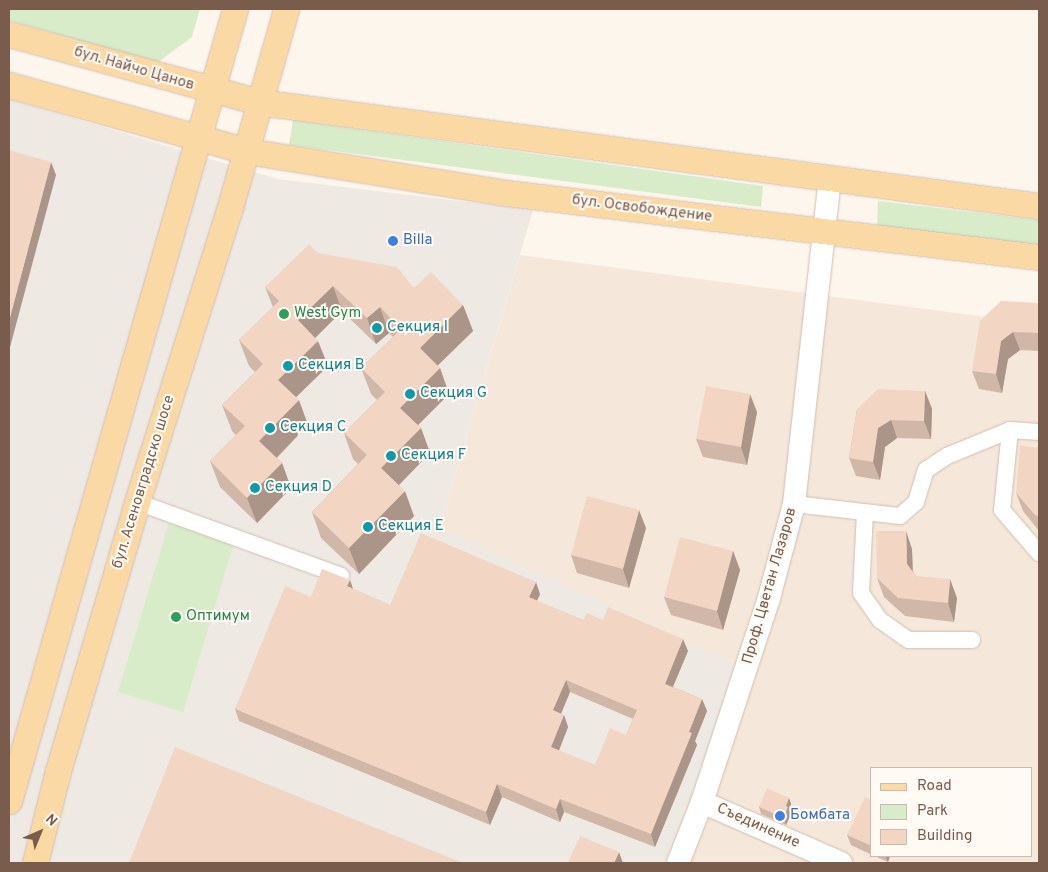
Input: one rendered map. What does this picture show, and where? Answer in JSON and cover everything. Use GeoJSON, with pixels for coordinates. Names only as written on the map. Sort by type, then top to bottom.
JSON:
{"type":"FeatureCollection","features":[{"type":"Feature","properties":{"kind":"main road"},"geometry":{"type":"LineString","coordinates":[[9,801],[90,525],[209,90],[235,9]]}},
{"type":"Feature","properties":{"kind":"main road","name":"бул. Асеновградско шосе"},"geometry":{"type":"LineString","coordinates":[[34,863],[58,771],[137,502],[247,151],[286,9]]}},
{"type":"Feature","properties":{"kind":"main road","name":"бул. Найчо Цанов"},"geometry":{"type":"LineString","coordinates":[[9,34],[209,90],[259,102]]}},
{"type":"Feature","properties":{"kind":"main road"},"geometry":{"type":"LineString","coordinates":[[9,85],[247,151]]}},
{"type":"Feature","properties":{"kind":"main road"},"geometry":{"type":"LineString","coordinates":[[259,102],[830,180],[1039,206]]}},
{"type":"Feature","properties":{"kind":"main road","name":"бул. Освобождение"},"geometry":{"type":"LineString","coordinates":[[247,151],[507,192],[1039,258]]}},
{"type":"Feature","properties":{"kind":"street","name":"Проф. Цветан Лазаров"},"geometry":{"type":"LineString","coordinates":[[678,863],[702,802],[770,598],[794,504],[830,180]]}},
{"type":"Feature","properties":{"kind":"street"},"geometry":{"type":"LineString","coordinates":[[794,504],[900,516],[916,502],[926,470],[947,456],[1010,430],[1039,432]]}},
{"type":"Feature","properties":{"kind":"street"},"geometry":{"type":"LineString","coordinates":[[1010,430],[1002,510],[1039,553]]}},
{"type":"Feature","properties":{"kind":"street"},"geometry":{"type":"LineString","coordinates":[[137,502],[341,576]]}},
{"type":"Feature","properties":{"kind":"street"},"geometry":{"type":"LineString","coordinates":[[866,512],[860,593],[880,620],[909,640],[972,640]]}},
{"type":"Feature","properties":{"kind":"street","name":"Съединение"},"geometry":{"type":"LineString","coordinates":[[702,802],[841,863]]}},
{"type":"Feature","properties":{"kind":"shaded area"},"geometry":{"type":"Polygon","coordinates":[[[9,99],[278,179],[533,210],[440,527],[734,664],[714,758],[684,863],[9,863],[9,99]]]}},
{"type":"Feature","properties":{"kind":"shaded area"},"geometry":{"type":"Polygon","coordinates":[[[520,255],[1039,324],[1039,863],[684,863],[440,527],[520,255]]]}},
{"type":"Feature","properties":{"kind":"green space"},"geometry":{"type":"Polygon","coordinates":[[[9,9],[200,9],[192,37],[157,63],[9,20],[9,9]]]}},
{"type":"Feature","properties":{"kind":"green space"},"geometry":{"type":"Polygon","coordinates":[[[293,120],[763,186],[761,207],[289,145],[293,120]]]}},
{"type":"Feature","properties":{"kind":"green space"},"geometry":{"type":"Polygon","coordinates":[[[878,201],[1039,220],[1039,246],[877,227],[878,201]]]}},
{"type":"Feature","properties":{"kind":"green space","name":"Оптимум"},"geometry":{"type":"Polygon","coordinates":[[[169,523],[234,543],[183,712],[118,692],[169,523]]]}},
{"type":"Feature","properties":{"kind":"building"},"geometry":{"type":"Polygon","coordinates":[[[9,150],[51,162],[9,321],[9,150]]]}},
{"type":"Feature","properties":{"kind":"building"},"geometry":{"type":"Polygon","coordinates":[[[309,244],[318,253],[397,267],[414,288],[431,272],[463,305],[420,348],[440,368],[400,408],[421,428],[381,468],[405,491],[349,548],[312,512],[367,455],[344,433],[385,392],[361,368],[401,329],[380,307],[367,318],[333,286],[298,320],[318,341],[278,380],[299,400],[259,441],[282,463],[247,498],[210,461],[245,426],[222,405],[263,364],[239,340],[279,301],[265,287],[309,244]]]}},
{"type":"Feature","properties":{"kind":"building"},"geometry":{"type":"Polygon","coordinates":[[[1001,301],[1039,303],[1039,333],[1013,332],[1001,341],[996,374],[972,371],[980,321],[1001,301]]]}},
{"type":"Feature","properties":{"kind":"building"},"geometry":{"type":"Polygon","coordinates":[[[706,386],[750,394],[741,447],[696,439],[706,386]]]}},
{"type":"Feature","properties":{"kind":"building"},"geometry":{"type":"Polygon","coordinates":[[[878,389],[925,391],[924,421],[891,420],[878,428],[873,462],[849,458],[857,409],[878,389]]]}},
{"type":"Feature","properties":{"kind":"building"},"geometry":{"type":"Polygon","coordinates":[[[1020,445],[1039,448],[1039,516],[1035,515],[1016,493],[1020,445]]]}},
{"type":"Feature","properties":{"kind":"building"},"geometry":{"type":"Polygon","coordinates":[[[587,496],[639,510],[623,569],[571,555],[587,496]]]}},
{"type":"Feature","properties":{"kind":"building"},"geometry":{"type":"Polygon","coordinates":[[[876,531],[906,531],[907,564],[916,576],[950,579],[948,603],[898,598],[877,578],[876,531]]]}},
{"type":"Feature","properties":{"kind":"building"},"geometry":{"type":"Polygon","coordinates":[[[421,533],[536,582],[529,597],[583,620],[587,613],[603,620],[608,607],[683,639],[665,684],[702,699],[689,732],[692,733],[651,834],[560,799],[556,809],[497,784],[486,812],[235,709],[285,586],[311,597],[322,569],[350,580],[347,586],[390,605],[421,533]],[[566,680],[553,710],[564,715],[551,747],[595,765],[610,728],[626,735],[637,710],[566,680]]]}},
{"type":"Feature","properties":{"kind":"building"},"geometry":{"type":"Polygon","coordinates":[[[680,537],[733,551],[717,611],[664,597],[680,537]]]}},
{"type":"Feature","properties":{"kind":"building"},"geometry":{"type":"Polygon","coordinates":[[[175,747],[463,863],[129,863],[175,747]]]}},
{"type":"Feature","properties":{"kind":"building"},"geometry":{"type":"Polygon","coordinates":[[[767,788],[789,798],[784,818],[759,807],[767,788]]]}},
{"type":"Feature","properties":{"kind":"building"},"geometry":{"type":"Polygon","coordinates":[[[865,797],[870,799],[870,845],[847,835],[865,797]]]}},
{"type":"Feature","properties":{"kind":"building"},"geometry":{"type":"Polygon","coordinates":[[[580,836],[619,852],[614,863],[568,863],[580,836]]]}},
{"type":"Feature","properties":{"kind":"place","name":"Billa"},"geometry":{"type":"Point","coordinates":[393,241]}},
{"type":"Feature","properties":{"kind":"place","name":"West Gym"},"geometry":{"type":"Point","coordinates":[284,314]}},
{"type":"Feature","properties":{"kind":"place","name":"Секция I"},"geometry":{"type":"Point","coordinates":[377,328]}},
{"type":"Feature","properties":{"kind":"place","name":"Секция B"},"geometry":{"type":"Point","coordinates":[288,366]}},
{"type":"Feature","properties":{"kind":"place","name":"Секция G"},"geometry":{"type":"Point","coordinates":[410,394]}},
{"type":"Feature","properties":{"kind":"place","name":"Секция C"},"geometry":{"type":"Point","coordinates":[270,428]}},
{"type":"Feature","properties":{"kind":"place","name":"Секция F"},"geometry":{"type":"Point","coordinates":[391,456]}},
{"type":"Feature","properties":{"kind":"place","name":"Секция D"},"geometry":{"type":"Point","coordinates":[255,488]}},
{"type":"Feature","properties":{"kind":"place","name":"Секция E"},"geometry":{"type":"Point","coordinates":[368,527]}},
{"type":"Feature","properties":{"kind":"place","name":"Оптимум"},"geometry":{"type":"Point","coordinates":[176,617]}},
{"type":"Feature","properties":{"kind":"place","name":"Бомбата"},"geometry":{"type":"Point","coordinates":[780,816]}}]}
